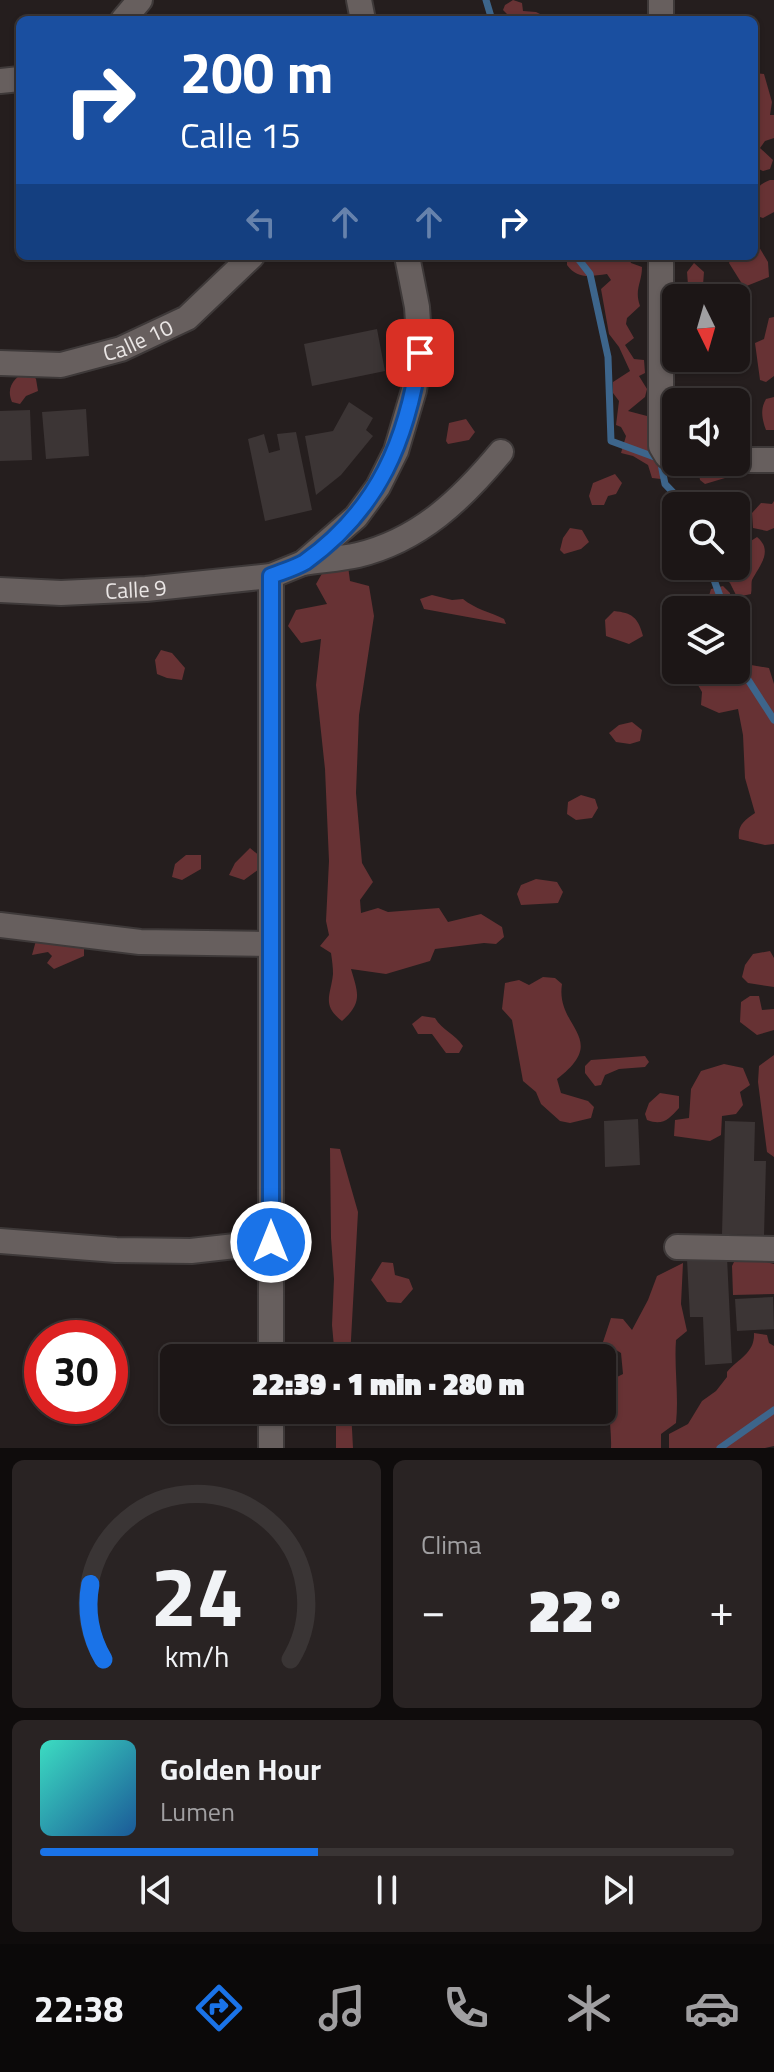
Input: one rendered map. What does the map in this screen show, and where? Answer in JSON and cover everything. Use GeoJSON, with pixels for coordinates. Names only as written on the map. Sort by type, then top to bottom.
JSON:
{"type":"FeatureCollection","features":[{"type":"Feature","properties":{"kind":"street"},"geometry":{"type":"LineString","coordinates":[[126,16],[140,0]]}},
{"type":"Feature","properties":{"kind":"street","name":"Calle 10"},"geometry":{"type":"LineString","coordinates":[[0,363],[61,365],[121,349],[187,318],[248,260]]}},
{"type":"Feature","properties":{"kind":"street"},"geometry":{"type":"LineString","coordinates":[[303,563],[356,517],[378,487],[396,451],[414,390],[420,353],[417,307],[408,260]]}},
{"type":"Feature","properties":{"kind":"street"},"geometry":{"type":"LineString","coordinates":[[661,260],[662,448]]}},
{"type":"Feature","properties":{"kind":"street"},"geometry":{"type":"LineString","coordinates":[[303,563],[357,555],[390,545],[419,529],[470,490],[501,452]]}},
{"type":"Feature","properties":{"kind":"street"},"geometry":{"type":"LineString","coordinates":[[750,460],[774,460]]}},
{"type":"Feature","properties":{"kind":"street","name":"Calle 9"},"geometry":{"type":"LineString","coordinates":[[0,590],[61,593],[146,589],[271,576],[303,563]]}},
{"type":"Feature","properties":{"kind":"street"},"geometry":{"type":"LineString","coordinates":[[271,576],[271,1344]]}},
{"type":"Feature","properties":{"kind":"street"},"geometry":{"type":"LineString","coordinates":[[0,925],[140,942],[269,944]]}},
{"type":"Feature","properties":{"kind":"street"},"geometry":{"type":"LineString","coordinates":[[0,1241],[116,1250],[191,1251],[271,1242]]}},
{"type":"Feature","properties":{"kind":"street"},"geometry":{"type":"LineString","coordinates":[[677,1247],[774,1249]]}},
{"type":"Feature","properties":{"kind":"street"},"geometry":{"type":"LineString","coordinates":[[271,1424],[271,1448]]}},
{"type":"Feature","properties":{"kind":"shaded area"},"geometry":{"type":"Polygon","coordinates":[[[513,0],[522,3],[523,11],[544,16],[509,16],[503,10],[513,0]]]}},
{"type":"Feature","properties":{"kind":"shaded area"},"geometry":{"type":"Polygon","coordinates":[[[758,73],[764,74],[772,102],[770,115],[774,115],[774,138],[765,141],[760,148],[773,160],[770,169],[758,169],[758,73]]]}},
{"type":"Feature","properties":{"kind":"shaded area"},"geometry":{"type":"Polygon","coordinates":[[[774,180],[774,212],[763,218],[758,216],[760,186],[774,180]]]}},
{"type":"Feature","properties":{"kind":"shaded area"},"geometry":{"type":"Polygon","coordinates":[[[758,245],[768,262],[769,277],[750,285],[742,284],[729,263],[730,260],[758,260],[758,245]]]}},
{"type":"Feature","properties":{"kind":"shaded area"},"geometry":{"type":"Polygon","coordinates":[[[567,260],[630,260],[642,267],[638,290],[640,306],[627,318],[626,324],[634,338],[625,345],[634,359],[644,360],[645,373],[639,376],[647,389],[645,397],[628,411],[647,416],[662,412],[662,476],[667,476],[661,479],[652,478],[648,465],[621,453],[626,436],[616,425],[619,401],[613,393],[613,382],[630,371],[609,334],[601,289],[611,280],[607,274],[585,276],[571,270],[567,260]]]}},
{"type":"Feature","properties":{"kind":"shaded area"},"geometry":{"type":"Polygon","coordinates":[[[694,263],[704,272],[703,284],[688,284],[687,272],[694,263]]]}},
{"type":"Feature","properties":{"kind":"shaded area"},"geometry":{"type":"Polygon","coordinates":[[[774,317],[774,376],[766,382],[760,380],[755,343],[764,339],[769,318],[774,317]]]}},
{"type":"Feature","properties":{"kind":"shaded area"},"geometry":{"type":"Polygon","coordinates":[[[29,370],[36,379],[38,391],[26,396],[20,404],[12,402],[10,391],[13,382],[29,370]]]}},
{"type":"Feature","properties":{"kind":"shaded area"},"geometry":{"type":"Polygon","coordinates":[[[774,397],[774,430],[766,430],[763,407],[766,399],[774,397]]]}},
{"type":"Feature","properties":{"kind":"shaded area"},"geometry":{"type":"Polygon","coordinates":[[[466,419],[475,432],[469,440],[448,444],[449,423],[466,419]]]}},
{"type":"Feature","properties":{"kind":"shaded area"},"geometry":{"type":"Polygon","coordinates":[[[615,474],[622,483],[616,494],[608,496],[604,505],[592,505],[589,496],[593,483],[615,474]]]}},
{"type":"Feature","properties":{"kind":"shaded area"},"geometry":{"type":"Polygon","coordinates":[[[699,476],[725,476],[705,484],[699,476]]]}},
{"type":"Feature","properties":{"kind":"shaded area"},"geometry":{"type":"Polygon","coordinates":[[[774,501],[774,528],[767,531],[753,528],[752,513],[761,503],[772,504],[774,501]]]}},
{"type":"Feature","properties":{"kind":"shaded area"},"geometry":{"type":"Polygon","coordinates":[[[570,528],[582,530],[589,542],[581,549],[564,554],[560,550],[570,528]]]}},
{"type":"Feature","properties":{"kind":"shaded area"},"geometry":{"type":"Polygon","coordinates":[[[757,537],[762,542],[764,558],[752,580],[751,594],[736,596],[727,580],[750,580],[750,542],[757,537]]]}},
{"type":"Feature","properties":{"kind":"shaded area"},"geometry":{"type":"Polygon","coordinates":[[[328,563],[348,566],[350,581],[369,586],[374,616],[359,715],[356,793],[362,863],[373,882],[360,900],[361,913],[378,908],[388,912],[439,908],[448,922],[481,914],[502,927],[504,937],[496,944],[435,949],[430,961],[386,974],[351,969],[356,985],[356,1003],[342,1021],[329,1005],[333,974],[331,953],[320,946],[329,935],[326,921],[329,861],[325,769],[316,685],[321,639],[301,643],[288,626],[296,610],[327,604],[316,584],[328,563]]]}},
{"type":"Feature","properties":{"kind":"shaded area"},"geometry":{"type":"Polygon","coordinates":[[[723,586],[730,596],[709,596],[711,589],[723,586]]]}},
{"type":"Feature","properties":{"kind":"shaded area"},"geometry":{"type":"Polygon","coordinates":[[[432,595],[463,599],[504,619],[506,624],[424,609],[420,599],[432,595]]]}},
{"type":"Feature","properties":{"kind":"shaded area"},"geometry":{"type":"Polygon","coordinates":[[[614,611],[633,617],[643,636],[629,644],[606,636],[605,620],[614,611]]]}},
{"type":"Feature","properties":{"kind":"shaded area"},"geometry":{"type":"Polygon","coordinates":[[[161,650],[172,653],[185,668],[182,680],[157,674],[155,660],[161,650]]]}},
{"type":"Feature","properties":{"kind":"shaded area"},"geometry":{"type":"Polygon","coordinates":[[[750,666],[769,668],[774,684],[774,844],[765,845],[739,839],[741,826],[755,813],[745,778],[738,709],[719,713],[701,705],[702,692],[697,684],[750,684],[750,666]]]}},
{"type":"Feature","properties":{"kind":"shaded area"},"geometry":{"type":"Polygon","coordinates":[[[632,722],[642,730],[640,741],[630,744],[616,742],[609,733],[619,725],[632,722]]]}},
{"type":"Feature","properties":{"kind":"shaded area"},"geometry":{"type":"Polygon","coordinates":[[[581,795],[595,799],[598,808],[592,818],[576,820],[567,814],[568,802],[581,795]]]}},
{"type":"Feature","properties":{"kind":"shaded area"},"geometry":{"type":"Polygon","coordinates":[[[250,848],[261,857],[262,867],[244,880],[229,875],[235,863],[250,848]]]}},
{"type":"Feature","properties":{"kind":"shaded area"},"geometry":{"type":"Polygon","coordinates":[[[186,855],[201,855],[201,869],[182,880],[172,877],[175,864],[186,855]]]}},
{"type":"Feature","properties":{"kind":"shaded area"},"geometry":{"type":"Polygon","coordinates":[[[536,879],[557,882],[563,892],[558,903],[521,905],[517,894],[521,885],[536,879]]]}},
{"type":"Feature","properties":{"kind":"shaded area"},"geometry":{"type":"Polygon","coordinates":[[[37,937],[84,947],[84,956],[54,969],[47,963],[52,956],[48,952],[32,955],[37,937]]]}},
{"type":"Feature","properties":{"kind":"shaded area"},"geometry":{"type":"Polygon","coordinates":[[[770,951],[774,958],[774,987],[748,983],[742,977],[745,965],[753,954],[770,951]]]}},
{"type":"Feature","properties":{"kind":"shaded area"},"geometry":{"type":"Polygon","coordinates":[[[543,977],[555,978],[562,984],[562,999],[580,1043],[580,1053],[557,1079],[561,1093],[588,1101],[594,1107],[591,1118],[570,1123],[560,1121],[541,1104],[536,1092],[523,1081],[512,1020],[502,1009],[505,983],[519,980],[529,985],[543,977]]]}},
{"type":"Feature","properties":{"kind":"shaded area"},"geometry":{"type":"Polygon","coordinates":[[[750,996],[759,996],[762,1010],[774,1009],[774,1030],[757,1035],[740,1022],[741,1002],[750,996]]]}},
{"type":"Feature","properties":{"kind":"shaded area"},"geometry":{"type":"Polygon","coordinates":[[[422,1016],[435,1018],[456,1038],[463,1046],[459,1053],[446,1053],[432,1034],[418,1034],[412,1024],[422,1016]]]}},
{"type":"Feature","properties":{"kind":"shaded area"},"geometry":{"type":"Polygon","coordinates":[[[774,1055],[774,1157],[767,1152],[758,1082],[759,1066],[774,1055]]]}},
{"type":"Feature","properties":{"kind":"shaded area"},"geometry":{"type":"Polygon","coordinates":[[[645,1056],[649,1062],[645,1067],[619,1069],[605,1075],[601,1085],[595,1086],[585,1073],[585,1066],[591,1060],[645,1056]]]}},
{"type":"Feature","properties":{"kind":"shaded area"},"geometry":{"type":"Polygon","coordinates":[[[724,1064],[743,1068],[750,1085],[740,1092],[743,1105],[736,1114],[722,1116],[721,1135],[710,1141],[674,1136],[675,1120],[689,1118],[691,1089],[701,1071],[724,1064]]]}},
{"type":"Feature","properties":{"kind":"shaded area"},"geometry":{"type":"Polygon","coordinates":[[[660,1093],[679,1096],[679,1108],[665,1120],[647,1120],[645,1114],[649,1103],[660,1093]]]}},
{"type":"Feature","properties":{"kind":"shaded area"},"geometry":{"type":"Polygon","coordinates":[[[330,1148],[340,1149],[358,1212],[351,1344],[334,1344],[330,1148]]]}},
{"type":"Feature","properties":{"kind":"shaded area"},"geometry":{"type":"Polygon","coordinates":[[[738,1254],[774,1264],[774,1294],[733,1295],[732,1266],[738,1254]]]}},
{"type":"Feature","properties":{"kind":"shaded area"},"geometry":{"type":"Polygon","coordinates":[[[382,1262],[393,1263],[395,1275],[409,1279],[413,1289],[401,1303],[387,1302],[371,1280],[382,1262]]]}},
{"type":"Feature","properties":{"kind":"shaded area"},"geometry":{"type":"Polygon","coordinates":[[[683,1263],[681,1304],[687,1331],[676,1340],[676,1423],[661,1434],[661,1448],[611,1448],[610,1424],[616,1424],[616,1378],[623,1374],[621,1353],[616,1350],[616,1344],[603,1342],[611,1318],[623,1319],[632,1330],[657,1276],[683,1263]]]}},
{"type":"Feature","properties":{"kind":"shaded area"},"geometry":{"type":"Polygon","coordinates":[[[754,1333],[767,1335],[769,1343],[774,1346],[774,1446],[669,1448],[669,1434],[688,1424],[702,1401],[716,1391],[727,1377],[727,1372],[752,1346],[754,1333]]]}},
{"type":"Feature","properties":{"kind":"shaded area"},"geometry":{"type":"Polygon","coordinates":[[[336,1424],[352,1424],[353,1448],[336,1448],[336,1424]]]}},
{"type":"Feature","properties":{"kind":"building"},"geometry":{"type":"Polygon","coordinates":[[[377,329],[385,371],[312,386],[304,344],[377,329]]]}},
{"type":"Feature","properties":{"kind":"building"},"geometry":{"type":"Polygon","coordinates":[[[349,402],[373,418],[366,430],[373,436],[341,475],[316,495],[305,436],[333,431],[349,402]]]}},
{"type":"Feature","properties":{"kind":"building"},"geometry":{"type":"Polygon","coordinates":[[[86,409],[89,456],[46,459],[42,412],[86,409]]]}},
{"type":"Feature","properties":{"kind":"building"},"geometry":{"type":"Polygon","coordinates":[[[30,410],[32,460],[0,461],[0,411],[30,410]]]}},
{"type":"Feature","properties":{"kind":"building"},"geometry":{"type":"Polygon","coordinates":[[[296,432],[312,510],[265,521],[248,439],[264,434],[269,453],[280,450],[277,434],[296,432]]]}},
{"type":"Feature","properties":{"kind":"building"},"geometry":{"type":"Polygon","coordinates":[[[638,1119],[640,1165],[605,1167],[604,1121],[638,1119]]]}},
{"type":"Feature","properties":{"kind":"building"},"geometry":{"type":"Polygon","coordinates":[[[725,1121],[755,1122],[754,1161],[766,1161],[764,1235],[722,1234],[725,1121]]]}},
{"type":"Feature","properties":{"kind":"building"},"geometry":{"type":"Polygon","coordinates":[[[727,1257],[732,1363],[705,1365],[703,1317],[690,1317],[687,1259],[727,1257]]]}},
{"type":"Feature","properties":{"kind":"building"},"geometry":{"type":"Polygon","coordinates":[[[773,1297],[774,1329],[737,1331],[735,1299],[773,1297]]]}},
{"type":"Feature","properties":{"kind":"waterway"},"geometry":{"type":"LineString","coordinates":[[486,0],[491,16]]}},
{"type":"Feature","properties":{"kind":"waterway"},"geometry":{"type":"LineString","coordinates":[[579,260],[590,274],[608,357],[611,441],[660,459],[665,484],[673,492]]}},
{"type":"Feature","properties":{"kind":"waterway"},"geometry":{"type":"LineString","coordinates":[[714,580],[720,596]]}},
{"type":"Feature","properties":{"kind":"waterway"},"geometry":{"type":"LineString","coordinates":[[750,683],[774,720]]}},
{"type":"Feature","properties":{"kind":"waterway"},"geometry":{"type":"LineString","coordinates":[[720,1448],[774,1410]]}},
{"type":"Feature","properties":{"kind":"route"},"geometry":{"type":"LineString","coordinates":[[271,1242],[271,576],[303,563],[356,517],[378,487],[396,451],[414,390],[420,353]]}}]}
